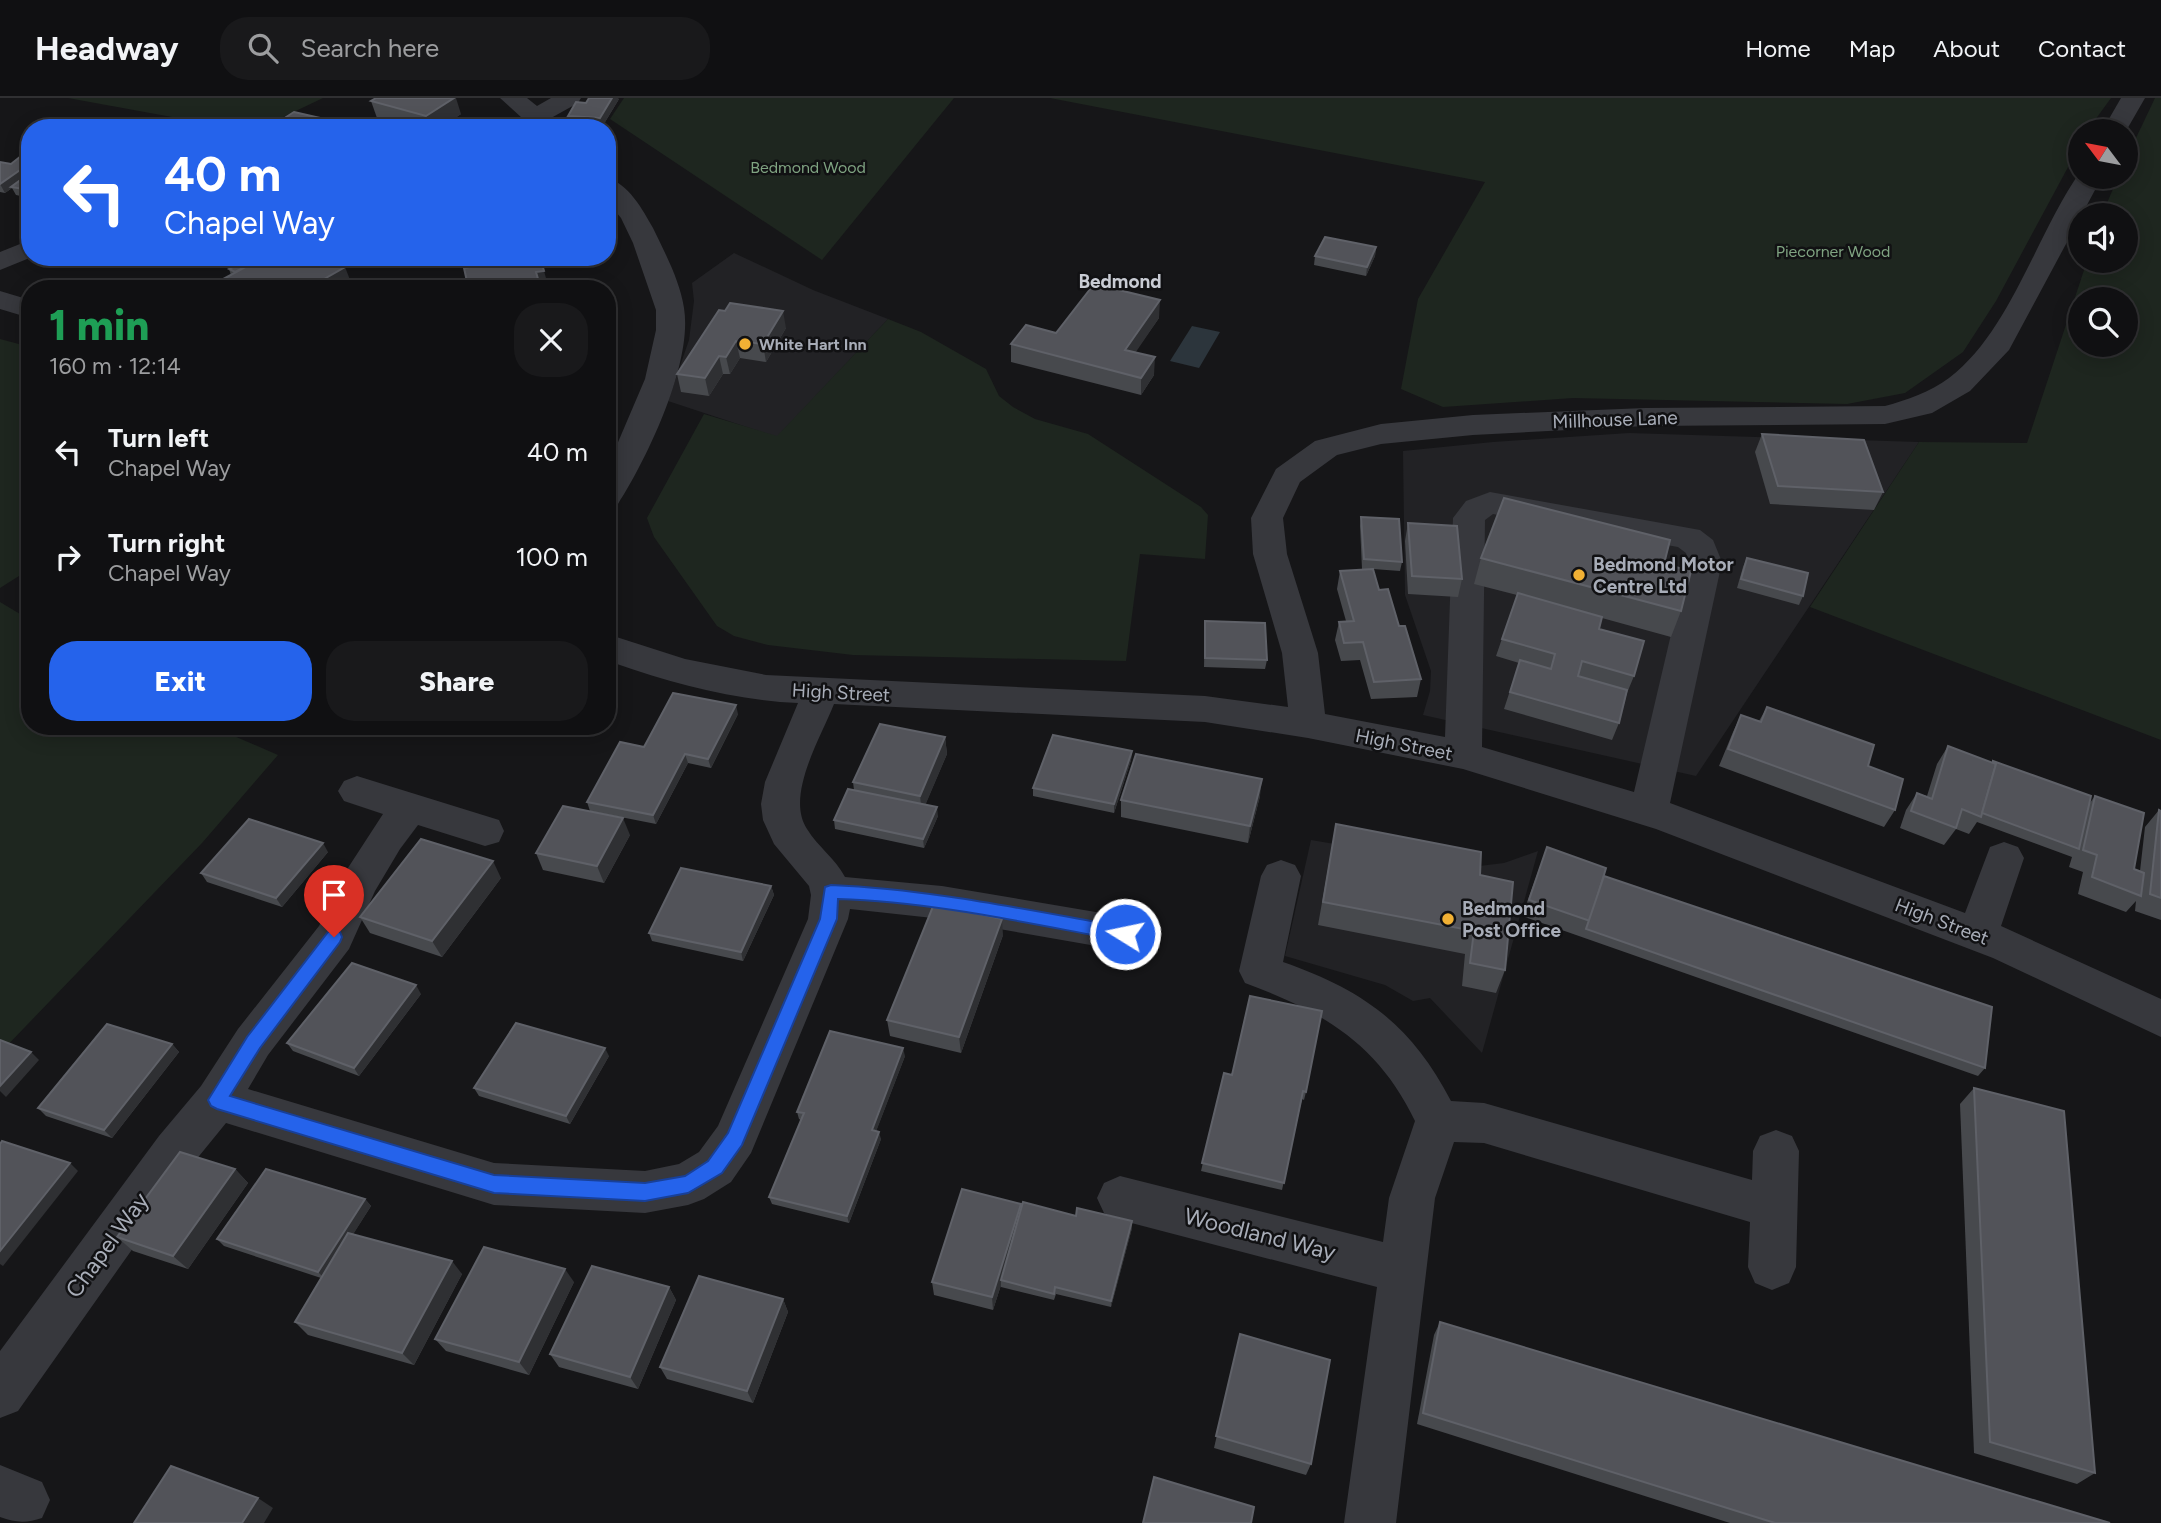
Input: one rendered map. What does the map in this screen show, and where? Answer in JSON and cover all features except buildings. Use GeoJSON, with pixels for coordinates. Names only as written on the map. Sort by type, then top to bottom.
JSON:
{"type":"FeatureCollection","features":[{"type":"Feature","properties":{"kind":"street"},"geometry":{"type":"LineString","coordinates":[[512,98],[538,119]]}},
{"type":"Feature","properties":{"kind":"street"},"geometry":{"type":"LineString","coordinates":[[545,119],[569,98]]}},
{"type":"Feature","properties":{"kind":"street"},"geometry":{"type":"LineString","coordinates":[[2121,119],[2133,98]]}},
{"type":"Feature","properties":{"kind":"street","name":"Millhouse Lane"},"geometry":{"type":"LineString","coordinates":[[1308,724],[1300,653],[1270,554],[1267,519],[1287,476],[1326,447],[1381,434],[1473,425],[1645,417],[1885,415],[1921,405],[1959,385],[1999,344],[2083,189]]}},
{"type":"Feature","properties":{"kind":"street"},"geometry":{"type":"LineString","coordinates":[[616,196],[630,211],[657,271],[670,310],[667,348],[654,399],[616,484]]}},
{"type":"Feature","properties":{"kind":"street"},"geometry":{"type":"LineString","coordinates":[[0,262],[21,252]]}},
{"type":"Feature","properties":{"kind":"street"},"geometry":{"type":"LineString","coordinates":[[0,299],[21,307]]}},
{"type":"Feature","properties":{"kind":"street"},"geometry":{"type":"LineString","coordinates":[[1463,755],[1469,518],[1477,509],[1490,503],[1688,538],[1701,548],[1705,562],[1649,811]]}},
{"type":"Feature","properties":{"kind":"street","name":"High Street"},"geometry":{"type":"LineString","coordinates":[[616,650],[651,664],[713,680],[766,688],[1205,709],[1308,724],[1463,755],[1649,811],[1979,935],[2008,946],[2161,1019]]}},
{"type":"Feature","properties":{"kind":"street"},"geometry":{"type":"LineString","coordinates":[[217,1100],[494,1184],[645,1192],[688,1184],[715,1167],[735,1139],[828,919],[831,892],[820,872],[794,846],[784,829],[779,802],[814,716],[820,692]]}},
{"type":"Feature","properties":{"kind":"street"},"geometry":{"type":"LineString","coordinates":[[357,791],[485,831]]}},
{"type":"Feature","properties":{"kind":"street","name":"Chapel Way"},"geometry":{"type":"LineString","coordinates":[[0,1393],[175,1151],[217,1100],[253,1042],[334,937],[358,885],[386,838],[410,807]]}},
{"type":"Feature","properties":{"kind":"street"},"geometry":{"type":"LineString","coordinates":[[1979,935],[2004,858]]}},
{"type":"Feature","properties":{"kind":"street"},"geometry":{"type":"LineString","coordinates":[[1281,876],[1260,971],[1309,988],[1353,1012],[1391,1044],[1422,1085],[1438,1121],[1412,1198],[1370,1523]]}},
{"type":"Feature","properties":{"kind":"street"},"geometry":{"type":"LineString","coordinates":[[831,892],[883,894],[937,901],[1125,934]]}},
{"type":"Feature","properties":{"kind":"street"},"geometry":{"type":"LineString","coordinates":[[1438,1121],[1484,1124],[1775,1208]]}},
{"type":"Feature","properties":{"kind":"street"},"geometry":{"type":"LineString","coordinates":[[1772,1268],[1776,1151]]}},
{"type":"Feature","properties":{"kind":"street","name":"Woodland Way"},"geometry":{"type":"LineString","coordinates":[[1120,1198],[1401,1270]]}},
{"type":"Feature","properties":{"kind":"shaded area"},"geometry":{"type":"Polygon","coordinates":[[[734,253],[813,290],[888,319],[777,437],[668,401],[689,340],[694,301],[692,283],[734,253]]]}},
{"type":"Feature","properties":{"kind":"shaded area"},"geometry":{"type":"Polygon","coordinates":[[[1192,326],[1220,332],[1199,368],[1170,361],[1192,326]]]}},
{"type":"Feature","properties":{"kind":"shaded area"},"geometry":{"type":"Polygon","coordinates":[[[1629,433],[1919,442],[1696,776],[1423,715],[1430,691],[1431,671],[1405,595],[1403,451],[1629,433]]]}},
{"type":"Feature","properties":{"kind":"shaded area"},"geometry":{"type":"Polygon","coordinates":[[[1311,840],[1471,867],[1504,863],[1538,851],[1482,1053],[1430,998],[1413,1001],[1385,985],[1285,956],[1311,840]]]}},
{"type":"Feature","properties":{"kind":"green space"},"geometry":{"type":"Polygon","coordinates":[[[68,98],[323,98],[279,119],[183,119],[68,98]]]}},
{"type":"Feature","properties":{"kind":"green space","name":"Bedmond Wood"},"geometry":{"type":"Polygon","coordinates":[[[624,98],[954,98],[822,260],[616,123],[616,119],[610,119],[624,98]]]}},
{"type":"Feature","properties":{"kind":"green space","name":"Piecorner Wood"},"geometry":{"type":"Polygon","coordinates":[[[1050,98],[2111,98],[2096,119],[2068,119],[2068,167],[1996,301],[1963,352],[1905,393],[1847,404],[1573,398],[1443,407],[1401,389],[1418,299],[1485,182],[1050,98]]]}},
{"type":"Feature","properties":{"kind":"green space"},"geometry":{"type":"Polygon","coordinates":[[[2155,98],[2161,98],[2161,740],[1810,607],[1919,442],[2027,443],[2068,319],[2068,357],[2138,357],[2138,287],[2078,287],[2083,273],[2138,273],[2138,203],[2107,203],[2113,189],[2138,189],[2138,134],[2155,98]]]}},
{"type":"Feature","properties":{"kind":"green space"},"geometry":{"type":"Polygon","coordinates":[[[888,319],[921,332],[986,369],[999,396],[1013,407],[1035,419],[1088,434],[1201,507],[1208,515],[1205,559],[1140,554],[1126,661],[853,655],[768,645],[734,636],[717,626],[654,537],[647,518],[704,414],[777,436],[888,319]]]}},
{"type":"Feature","properties":{"kind":"green space"},"geometry":{"type":"Polygon","coordinates":[[[0,339],[21,345],[21,575],[0,588],[0,339]]]}},
{"type":"Feature","properties":{"kind":"green space"},"geometry":{"type":"Polygon","coordinates":[[[0,602],[21,615],[21,735],[232,735],[278,755],[202,843],[0,1053],[0,602]]]}},
{"type":"Feature","properties":{"kind":"place","name":"White Hart Inn"},"geometry":{"type":"Point","coordinates":[745,344]}},
{"type":"Feature","properties":{"kind":"place","name":"Bedmond Motor Centre Ltd"},"geometry":{"type":"Point","coordinates":[1579,575]}},
{"type":"Feature","properties":{"kind":"place","name":"Bedmond Post Office"},"geometry":{"type":"Point","coordinates":[1448,919]}},
{"type":"Feature","properties":{"kind":"district","name":"Bedmond"},"geometry":{"type":"Point","coordinates":[1120,281]}},
{"type":"Feature","properties":{"kind":"route"},"geometry":{"type":"LineString","coordinates":[[334,937],[253,1042],[217,1100],[494,1184],[645,1192],[688,1184],[715,1167],[735,1139],[828,919],[831,892],[883,894],[937,901],[1125,934]]}}]}
